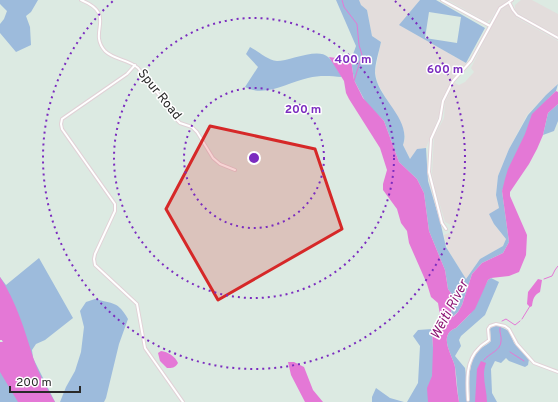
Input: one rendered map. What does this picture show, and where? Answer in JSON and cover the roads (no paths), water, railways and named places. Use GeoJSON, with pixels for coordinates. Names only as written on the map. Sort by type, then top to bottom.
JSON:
{"type":"FeatureCollection","features":[{"type":"Feature","properties":{"kind":"street","name":"Spur Road"},"geometry":{"type":"LineString","coordinates":[[81,0],[98,10],[100,16],[99,40],[105,51],[114,58],[135,65],[176,120],[195,129],[212,158],[220,164],[235,170]]}},
{"type":"Feature","properties":{"kind":"street"},"geometry":{"type":"LineString","coordinates":[[442,0],[490,26]]}},
{"type":"Feature","properties":{"kind":"street"},"geometry":{"type":"LineString","coordinates":[[446,229],[442,223],[429,172],[431,139],[440,119],[443,99],[453,81],[469,64],[500,8],[510,1],[513,10],[518,15],[558,38]]}},
{"type":"Feature","properties":{"kind":"street"},"geometry":{"type":"LineString","coordinates":[[135,65],[127,74],[62,119],[61,124],[62,129],[115,204],[115,212],[95,254],[95,265],[137,304],[145,348],[183,402]]}},
{"type":"Feature","properties":{"kind":"street"},"geometry":{"type":"LineString","coordinates":[[468,400],[468,368],[478,348],[489,340],[488,329],[492,325],[498,324],[509,329],[514,341],[534,363],[558,372]]}},
{"type":"Feature","properties":{"kind":"water","name":"Wēiti River"},"geometry":{"type":"Polygon","coordinates":[[[329,57],[351,60],[354,80],[363,98],[384,121],[399,162],[417,179],[424,193],[429,231],[445,270],[448,289],[453,296],[451,312],[453,317],[462,305],[472,274],[482,263],[503,253],[509,242],[502,191],[508,169],[525,134],[532,114],[556,91],[558,92],[558,104],[548,113],[543,135],[537,149],[529,164],[510,192],[510,196],[527,235],[526,255],[519,272],[509,276],[491,278],[488,280],[475,309],[456,328],[450,331],[448,336],[448,346],[455,367],[459,402],[428,402],[427,388],[432,376],[432,329],[440,315],[438,303],[431,297],[427,284],[409,243],[407,231],[401,223],[397,209],[383,190],[387,170],[380,148],[349,99],[346,93],[344,81],[329,57]]]}},
{"type":"Feature","properties":{"kind":"water"},"geometry":{"type":"Polygon","coordinates":[[[0,277],[11,296],[37,369],[55,402],[18,402],[0,372],[0,342],[3,342],[0,340],[0,277]]]}},
{"type":"Feature","properties":{"kind":"water"},"geometry":{"type":"Polygon","coordinates":[[[538,279],[542,280],[540,292],[533,299],[532,306],[530,307],[527,304],[528,292],[538,279]]]}},
{"type":"Feature","properties":{"kind":"water"},"geometry":{"type":"Polygon","coordinates":[[[161,351],[169,353],[175,358],[178,363],[176,366],[167,368],[160,361],[158,353],[161,351]]]}},
{"type":"Feature","properties":{"kind":"water"},"geometry":{"type":"Polygon","coordinates":[[[481,361],[486,363],[484,378],[487,402],[475,402],[477,369],[481,361]]]}},
{"type":"Feature","properties":{"kind":"water"},"geometry":{"type":"Polygon","coordinates":[[[288,362],[294,362],[304,367],[313,390],[323,402],[305,402],[291,375],[288,362]]]}},
{"type":"Feature","properties":{"kind":"waterway"},"geometry":{"type":"LineString","coordinates":[[342,0],[344,7],[357,24],[359,45],[362,55],[354,81]]}},
{"type":"Feature","properties":{"kind":"waterway"},"geometry":{"type":"LineString","coordinates":[[544,279],[552,276],[558,266]]}},
{"type":"Feature","properties":{"kind":"waterway"},"geometry":{"type":"LineString","coordinates":[[522,319],[530,306]]}},
{"type":"Feature","properties":{"kind":"waterway"},"geometry":{"type":"LineString","coordinates":[[502,321],[506,319],[515,325],[520,321]]}},
{"type":"Feature","properties":{"kind":"waterway"},"geometry":{"type":"LineString","coordinates":[[484,360],[499,347],[501,339],[500,328]]}},
{"type":"Feature","properties":{"kind":"waterway"},"geometry":{"type":"LineString","coordinates":[[510,352],[524,361]]}}]}
